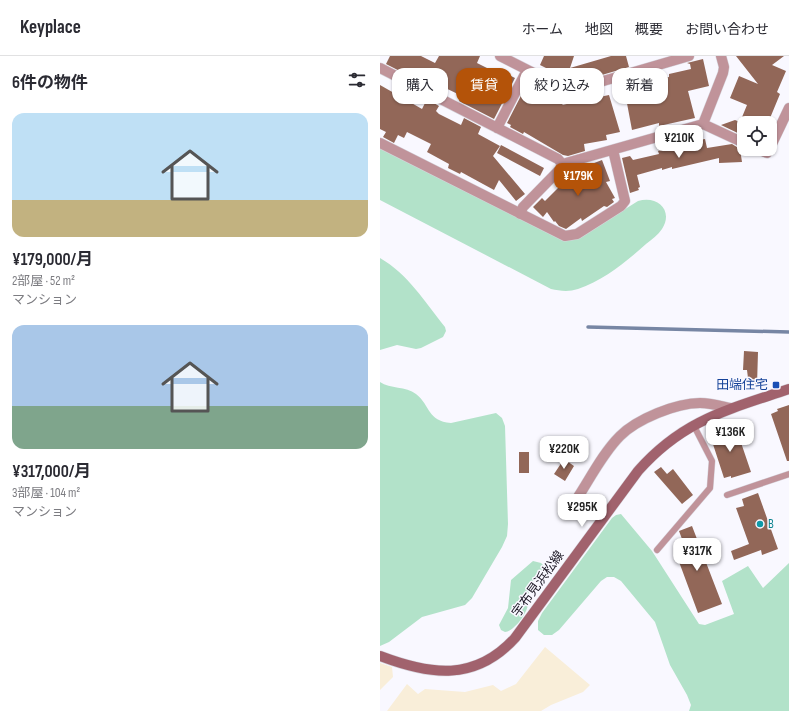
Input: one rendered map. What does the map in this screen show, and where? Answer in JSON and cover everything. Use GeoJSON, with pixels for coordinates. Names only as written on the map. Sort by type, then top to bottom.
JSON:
{"type":"FeatureCollection","features":[{"type":"Feature","properties":{"kind":"main road","name":"宇布見浜松線"},"geometry":{"type":"LineString","coordinates":[[380,656],[429,670],[448,672],[476,666],[497,654],[518,634],[638,471],[669,440],[693,424],[730,408],[789,389]]}},
{"type":"Feature","properties":{"kind":"street"},"geometry":{"type":"LineString","coordinates":[[500,56],[523,68]]}},
{"type":"Feature","properties":{"kind":"street"},"geometry":{"type":"LineString","coordinates":[[604,81],[689,56]]}},
{"type":"Feature","properties":{"kind":"street"},"geometry":{"type":"LineString","coordinates":[[703,124],[723,73],[724,67],[721,56]]}},
{"type":"Feature","properties":{"kind":"street"},"geometry":{"type":"LineString","coordinates":[[380,68],[558,159],[564,166]]}},
{"type":"Feature","properties":{"kind":"street"},"geometry":{"type":"LineString","coordinates":[[497,128],[520,84]]}},
{"type":"Feature","properties":{"kind":"street"},"geometry":{"type":"LineString","coordinates":[[777,133],[789,108]]}},
{"type":"Feature","properties":{"kind":"street"},"geometry":{"type":"LineString","coordinates":[[520,214],[523,207],[564,166],[703,124],[737,139]]}},
{"type":"Feature","properties":{"kind":"street"},"geometry":{"type":"LineString","coordinates":[[380,143],[559,234],[571,236],[621,206],[625,201],[625,195],[613,150]]}},
{"type":"Feature","properties":{"kind":"street"},"geometry":{"type":"LineString","coordinates":[[578,497],[615,442],[635,424],[673,407],[692,403],[712,403],[730,408]]}},
{"type":"Feature","properties":{"kind":"lane"},"geometry":{"type":"LineString","coordinates":[[657,550],[710,488],[712,461],[693,424]]}},
{"type":"Feature","properties":{"kind":"lane"},"geometry":{"type":"LineString","coordinates":[[728,495],[789,474]]}},
{"type":"Feature","properties":{"kind":"shaded area"},"geometry":{"type":"Polygon","coordinates":[[[545,647],[590,685],[583,692],[551,705],[541,711],[387,711],[407,684],[418,694],[425,689],[465,692],[493,685],[501,691],[516,684],[545,647]]]}},
{"type":"Feature","properties":{"kind":"shaded area"},"geometry":{"type":"Polygon","coordinates":[[[380,663],[392,667],[393,677],[380,690],[380,663]]]}},
{"type":"Feature","properties":{"kind":"green space"},"geometry":{"type":"Polygon","coordinates":[[[380,148],[565,241],[579,238],[638,201],[651,200],[657,202],[665,210],[665,222],[662,229],[655,237],[606,276],[575,290],[564,291],[551,289],[380,200],[380,148]]]}},
{"type":"Feature","properties":{"kind":"green space"},"geometry":{"type":"Polygon","coordinates":[[[380,258],[408,280],[423,298],[445,327],[446,331],[443,337],[421,348],[416,349],[397,345],[380,350],[380,258]]]}},
{"type":"Feature","properties":{"kind":"green space"},"geometry":{"type":"Polygon","coordinates":[[[380,382],[388,386],[412,391],[421,399],[433,416],[443,422],[451,423],[496,413],[502,418],[505,426],[508,524],[507,536],[502,547],[472,598],[465,605],[422,617],[389,642],[380,646],[380,382]]]}},
{"type":"Feature","properties":{"kind":"green space"},"geometry":{"type":"Polygon","coordinates":[[[621,514],[652,551],[699,624],[705,625],[734,614],[722,581],[748,566],[763,588],[789,563],[789,711],[689,711],[691,705],[670,665],[655,622],[621,581],[614,577],[607,577],[601,581],[559,630],[552,635],[544,635],[538,630],[538,621],[542,613],[612,518],[621,514]]]}},
{"type":"Feature","properties":{"kind":"green space"},"geometry":{"type":"Polygon","coordinates":[[[533,561],[541,563],[546,568],[547,575],[529,583],[529,602],[527,609],[516,626],[505,632],[501,630],[499,625],[508,608],[511,580],[533,561]]]}},
{"type":"Feature","properties":{"kind":"building"},"geometry":{"type":"Polygon","coordinates":[[[390,56],[421,56],[435,63],[439,56],[480,56],[477,63],[487,68],[456,68],[456,93],[448,89],[448,68],[394,68],[386,64],[390,56]]]}},
{"type":"Feature","properties":{"kind":"building"},"geometry":{"type":"Polygon","coordinates":[[[544,56],[574,56],[570,68],[546,68],[540,65],[544,56]]]}},
{"type":"Feature","properties":{"kind":"building"},"geometry":{"type":"Polygon","coordinates":[[[611,56],[626,56],[629,67],[612,68],[612,72],[604,74],[604,68],[570,68],[611,56]]]}},
{"type":"Feature","properties":{"kind":"building"},"geometry":{"type":"Polygon","coordinates":[[[736,56],[784,56],[772,65],[786,71],[777,92],[780,94],[771,116],[742,116],[747,105],[730,98],[739,76],[758,84],[736,56]]]}},
{"type":"Feature","properties":{"kind":"building"},"geometry":{"type":"Polygon","coordinates":[[[703,59],[709,86],[688,91],[695,118],[659,126],[659,123],[632,130],[627,104],[668,104],[669,74],[691,69],[690,64],[687,63],[703,59]]]}},
{"type":"Feature","properties":{"kind":"building"},"geometry":{"type":"Polygon","coordinates":[[[512,76],[515,78],[512,84],[512,76]]]}},
{"type":"Feature","properties":{"kind":"building"},"geometry":{"type":"Polygon","coordinates":[[[380,85],[392,92],[392,104],[413,104],[422,109],[424,104],[436,104],[439,106],[436,111],[439,114],[461,125],[464,118],[481,127],[478,134],[500,146],[493,156],[525,194],[516,201],[499,180],[494,190],[461,172],[460,174],[448,168],[449,164],[427,152],[431,144],[407,132],[404,138],[398,135],[394,143],[383,137],[386,132],[380,129],[380,85]]]}},
{"type":"Feature","properties":{"kind":"building"},"geometry":{"type":"Polygon","coordinates":[[[609,95],[620,132],[606,135],[607,140],[584,144],[585,151],[568,156],[563,155],[524,132],[523,134],[510,127],[511,125],[507,123],[520,98],[520,104],[604,104],[604,96],[609,95]]]}},
{"type":"Feature","properties":{"kind":"building"},"geometry":{"type":"Polygon","coordinates":[[[465,104],[502,104],[494,119],[465,104]]]}},
{"type":"Feature","properties":{"kind":"building"},"geometry":{"type":"Polygon","coordinates":[[[735,120],[737,121],[737,133],[721,125],[735,120]]]}},
{"type":"Feature","properties":{"kind":"building"},"geometry":{"type":"Polygon","coordinates":[[[691,135],[693,141],[705,139],[707,148],[732,144],[737,147],[737,156],[741,156],[742,162],[719,163],[719,158],[672,169],[672,167],[662,170],[662,168],[637,175],[640,187],[638,188],[639,190],[630,193],[622,158],[630,156],[633,160],[659,154],[658,151],[675,145],[674,142],[691,135]]]}},
{"type":"Feature","properties":{"kind":"building"},"geometry":{"type":"Polygon","coordinates":[[[501,145],[544,168],[540,176],[497,153],[501,145]]]}},
{"type":"Feature","properties":{"kind":"building"},"geometry":{"type":"Polygon","coordinates":[[[602,160],[610,181],[606,182],[615,198],[612,199],[614,202],[607,207],[604,206],[582,221],[581,218],[566,229],[559,226],[555,221],[554,222],[547,212],[543,217],[533,207],[542,198],[545,201],[574,172],[576,179],[592,173],[589,165],[602,160]]]}},
{"type":"Feature","properties":{"kind":"building"},"geometry":{"type":"Polygon","coordinates":[[[744,351],[758,352],[757,385],[749,386],[747,370],[743,370],[744,351]]]}},
{"type":"Feature","properties":{"kind":"building"},"geometry":{"type":"Polygon","coordinates":[[[789,405],[789,461],[787,461],[771,414],[778,411],[777,409],[789,405]]]}},
{"type":"Feature","properties":{"kind":"building"},"geometry":{"type":"Polygon","coordinates":[[[735,425],[751,472],[731,478],[731,476],[724,478],[710,435],[735,425]]]}},
{"type":"Feature","properties":{"kind":"building"},"geometry":{"type":"Polygon","coordinates":[[[519,452],[529,452],[529,473],[519,473],[519,452]]]}},
{"type":"Feature","properties":{"kind":"building"},"geometry":{"type":"Polygon","coordinates":[[[564,459],[574,466],[565,481],[554,474],[564,459]]]}},
{"type":"Feature","properties":{"kind":"building"},"geometry":{"type":"Polygon","coordinates":[[[661,467],[667,474],[673,469],[693,495],[682,504],[654,472],[661,467]]]}},
{"type":"Feature","properties":{"kind":"building","name":"B"},"geometry":{"type":"Polygon","coordinates":[[[758,493],[778,549],[762,555],[761,550],[734,560],[731,551],[749,544],[736,508],[744,506],[742,499],[758,493]]]}},
{"type":"Feature","properties":{"kind":"building"},"geometry":{"type":"Polygon","coordinates":[[[692,526],[722,604],[698,613],[675,551],[685,547],[679,531],[692,526]]]}},
{"type":"Feature","properties":{"kind":"waterway"},"geometry":{"type":"LineString","coordinates":[[588,327],[789,332]]}},
{"type":"Feature","properties":{"kind":"place","name":"田端住宅"},"geometry":{"type":"Point","coordinates":[776,385]}},
{"type":"Feature","properties":{"kind":"place","name":"B"},"geometry":{"type":"Point","coordinates":[760,524]}}]}
